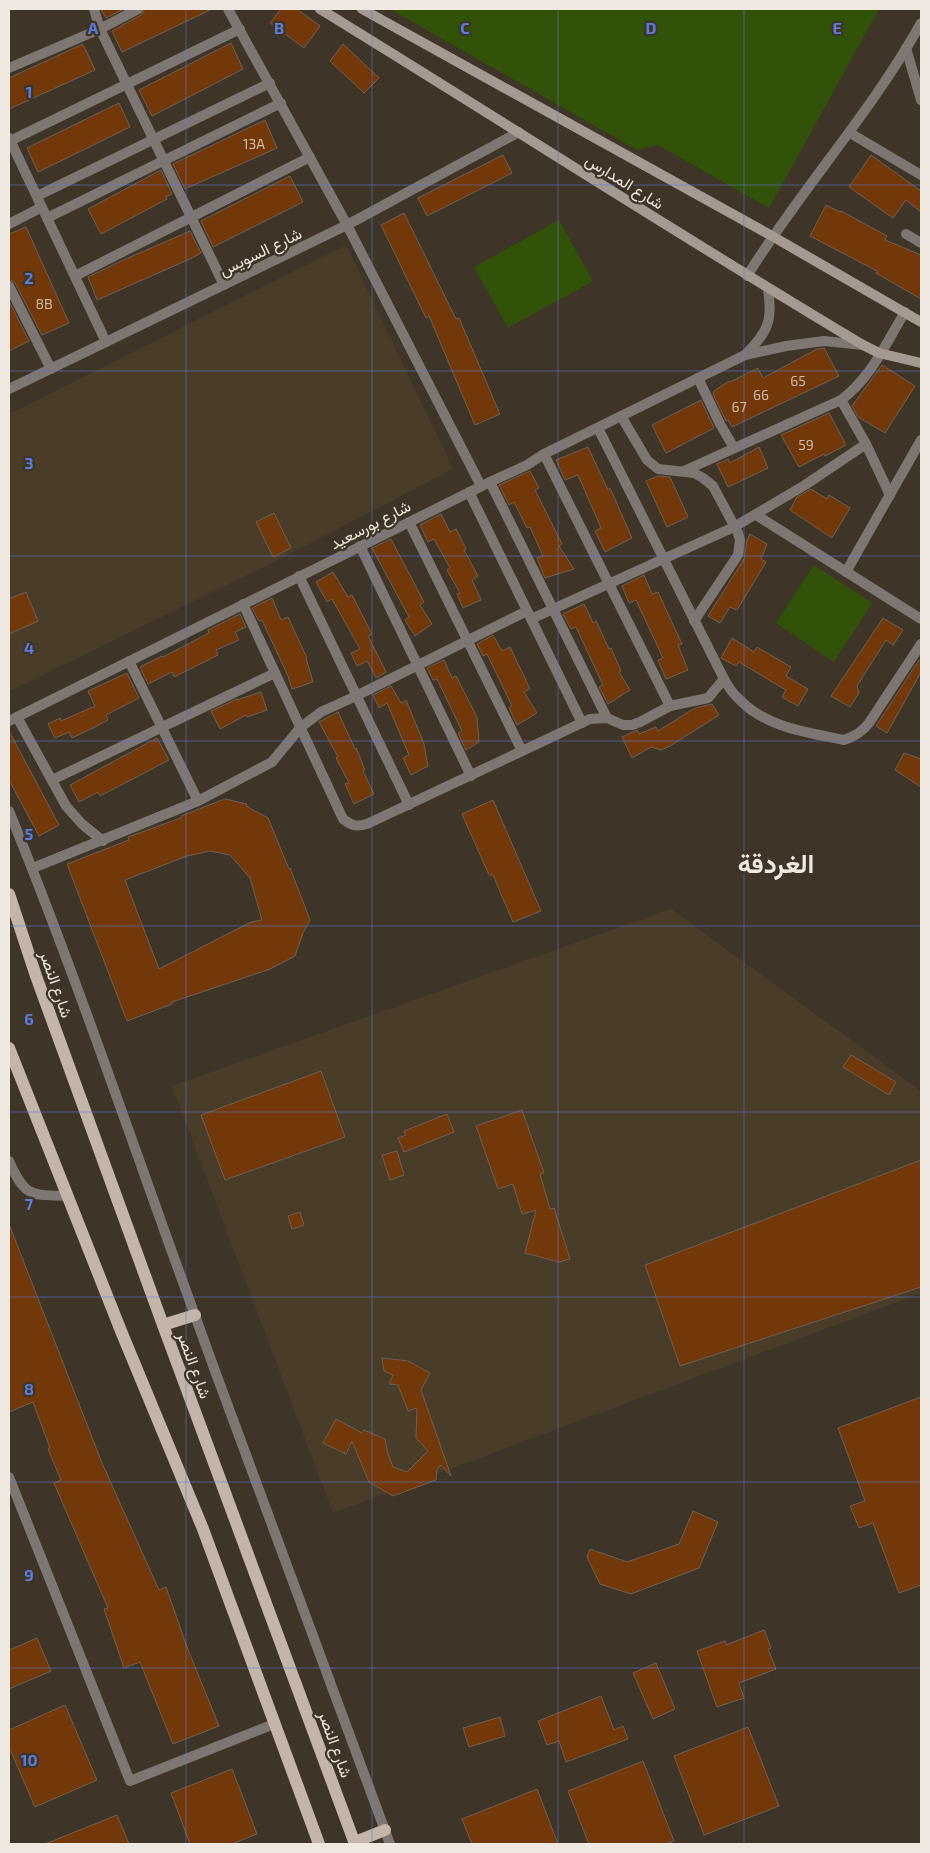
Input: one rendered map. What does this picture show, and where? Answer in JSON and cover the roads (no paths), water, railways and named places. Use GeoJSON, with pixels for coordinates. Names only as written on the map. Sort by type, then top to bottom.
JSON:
{"type":"FeatureCollection","features":[{"type":"Feature","properties":{"kind":"main road","name":"شارع النصر"},"geometry":{"type":"LineString","coordinates":[[9,894],[39,985],[355,1843]]}},
{"type":"Feature","properties":{"kind":"main road"},"geometry":{"type":"LineString","coordinates":[[9,1048],[121,1331],[203,1529],[320,1844]]}},
{"type":"Feature","properties":{"kind":"main road"},"geometry":{"type":"LineString","coordinates":[[163,1325],[195,1315]]}},
{"type":"Feature","properties":{"kind":"main road"},"geometry":{"type":"LineString","coordinates":[[355,1843],[385,1830]]}},
{"type":"Feature","properties":{"kind":"street"},"geometry":{"type":"LineString","coordinates":[[94,9],[100,30],[224,285]]}},
{"type":"Feature","properties":{"kind":"street"},"geometry":{"type":"LineString","coordinates":[[9,68],[100,30],[138,9]]}},
{"type":"Feature","properties":{"kind":"street"},"geometry":{"type":"LineString","coordinates":[[228,9],[281,103],[553,609],[607,718]]}},
{"type":"Feature","properties":{"kind":"street","name":"شارع المدارس"},"geometry":{"type":"LineString","coordinates":[[320,9],[747,276],[863,345],[880,353],[921,363]]}},
{"type":"Feature","properties":{"kind":"street","name":"شارع المدارس"},"geometry":{"type":"LineString","coordinates":[[362,9],[772,236],[921,322]]}},
{"type":"Feature","properties":{"kind":"street"},"geometry":{"type":"LineString","coordinates":[[747,276],[772,236],[850,133],[920,27]]}},
{"type":"Feature","properties":{"kind":"street"},"geometry":{"type":"LineString","coordinates":[[106,342],[9,140],[240,29]]}},
{"type":"Feature","properties":{"kind":"street"},"geometry":{"type":"LineString","coordinates":[[906,48],[921,100]]}},
{"type":"Feature","properties":{"kind":"street"},"geometry":{"type":"LineString","coordinates":[[36,196],[270,83]]}},
{"type":"Feature","properties":{"kind":"street"},"geometry":{"type":"LineString","coordinates":[[47,218],[281,103]]}},
{"type":"Feature","properties":{"kind":"street","name":"شارع السويس"},"geometry":{"type":"LineString","coordinates":[[9,389],[347,225],[519,132]]}},
{"type":"Feature","properties":{"kind":"street"},"geometry":{"type":"LineString","coordinates":[[850,133],[921,175]]}},
{"type":"Feature","properties":{"kind":"street"},"geometry":{"type":"LineString","coordinates":[[75,276],[310,158]]}},
{"type":"Feature","properties":{"kind":"street"},"geometry":{"type":"LineString","coordinates":[[9,224],[42,207]]}},
{"type":"Feature","properties":{"kind":"street"},"geometry":{"type":"LineString","coordinates":[[906,234],[921,243]]}},
{"type":"Feature","properties":{"kind":"street"},"geometry":{"type":"LineString","coordinates":[[9,286],[51,369]]}},
{"type":"Feature","properties":{"kind":"street","name":"شارع بورسعيد"},"geometry":{"type":"LineString","coordinates":[[745,355],[760,340],[768,324],[771,306],[768,288]]}},
{"type":"Feature","properties":{"kind":"street"},"geometry":{"type":"LineString","coordinates":[[684,471],[841,400],[854,391],[863,381],[904,312]]}},
{"type":"Feature","properties":{"kind":"street","name":"شارع بورسعيد"},"geometry":{"type":"LineString","coordinates":[[13,719],[469,492],[527,466],[544,454],[745,355],[786,346],[824,341],[863,345]]}},
{"type":"Feature","properties":{"kind":"street"},"geometry":{"type":"LineString","coordinates":[[698,378],[734,448]]}},
{"type":"Feature","properties":{"kind":"street"},"geometry":{"type":"LineString","coordinates":[[841,400],[866,444],[890,495]]}},
{"type":"Feature","properties":{"kind":"street"},"geometry":{"type":"LineString","coordinates":[[621,416],[647,460],[658,469],[694,473],[713,486],[740,540],[738,555],[694,621]]}},
{"type":"Feature","properties":{"kind":"street"},"geometry":{"type":"LineString","coordinates":[[598,428],[724,680],[738,698],[758,715],[781,726],[844,740],[854,737],[870,723],[921,644]]}},
{"type":"Feature","properties":{"kind":"street"},"geometry":{"type":"LineString","coordinates":[[846,572],[921,440]]}},
{"type":"Feature","properties":{"kind":"street"},"geometry":{"type":"LineString","coordinates":[[32,868],[198,801],[272,762],[300,728],[321,712],[468,640],[529,615],[553,609],[734,527],[756,515],[866,444]]}},
{"type":"Feature","properties":{"kind":"street"},"geometry":{"type":"LineString","coordinates":[[544,454],[670,706]]}},
{"type":"Feature","properties":{"kind":"street"},"geometry":{"type":"LineString","coordinates":[[469,492],[582,723]]}},
{"type":"Feature","properties":{"kind":"street"},"geometry":{"type":"LineString","coordinates":[[756,515],[921,620]]}},
{"type":"Feature","properties":{"kind":"street"},"geometry":{"type":"LineString","coordinates":[[409,522],[522,751]]}},
{"type":"Feature","properties":{"kind":"street"},"geometry":{"type":"LineString","coordinates":[[360,546],[471,776]]}},
{"type":"Feature","properties":{"kind":"street"},"geometry":{"type":"LineString","coordinates":[[299,576],[409,805]]}},
{"type":"Feature","properties":{"kind":"street"},"geometry":{"type":"LineString","coordinates":[[243,604],[343,819],[351,826],[367,824],[590,719],[607,718],[623,725],[632,725],[670,706],[708,698],[724,680]]}},
{"type":"Feature","properties":{"kind":"street"},"geometry":{"type":"LineString","coordinates":[[129,661],[198,801]]}},
{"type":"Feature","properties":{"kind":"street"},"geometry":{"type":"LineString","coordinates":[[52,780],[275,673]]}},
{"type":"Feature","properties":{"kind":"street"},"geometry":{"type":"LineString","coordinates":[[13,719],[74,815],[103,840]]}},
{"type":"Feature","properties":{"kind":"street"},"geometry":{"type":"LineString","coordinates":[[9,810],[111,1079],[195,1315],[390,1844]]}},
{"type":"Feature","properties":{"kind":"street"},"geometry":{"type":"LineString","coordinates":[[9,1161],[22,1187],[30,1193],[68,1196]]}},
{"type":"Feature","properties":{"kind":"street"},"geometry":{"type":"LineString","coordinates":[[9,1477],[130,1781],[274,1724]]}},
{"type":"Feature","properties":{"kind":"district","name":"الغردقة"},"geometry":{"type":"Point","coordinates":[776,862]}}]}
